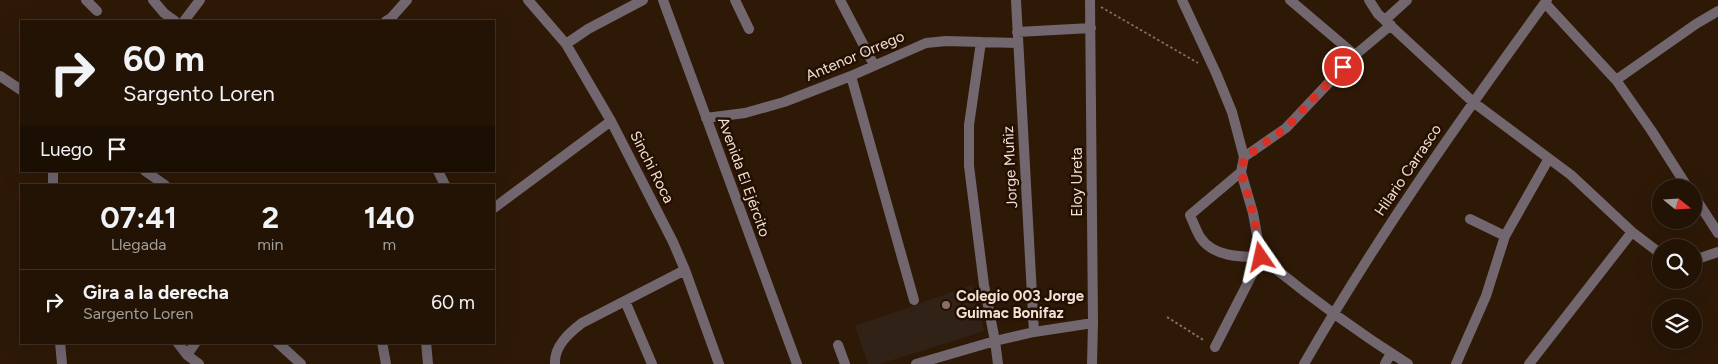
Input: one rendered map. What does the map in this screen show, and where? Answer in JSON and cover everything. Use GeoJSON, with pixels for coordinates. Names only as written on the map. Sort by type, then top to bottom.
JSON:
{"type":"FeatureCollection","features":[{"type":"Feature","properties":{"kind":"street"},"geometry":{"type":"LineString","coordinates":[[86,0],[97,11]]}},
{"type":"Feature","properties":{"kind":"street"},"geometry":{"type":"LineString","coordinates":[[154,0],[174,20]]}},
{"type":"Feature","properties":{"kind":"street"},"geometry":{"type":"LineString","coordinates":[[185,20],[200,0]]}},
{"type":"Feature","properties":{"kind":"street"},"geometry":{"type":"LineString","coordinates":[[388,20],[407,0]]}},
{"type":"Feature","properties":{"kind":"street","name":"Sinchi Roca"},"geometry":{"type":"LineString","coordinates":[[528,0],[566,44],[611,121],[673,242],[719,364]]}},
{"type":"Feature","properties":{"kind":"street"},"geometry":{"type":"LineString","coordinates":[[566,44],[588,29],[643,0]]}},
{"type":"Feature","properties":{"kind":"street","name":"Avenida El Ejército"},"geometry":{"type":"LineString","coordinates":[[663,0],[797,364]]}},
{"type":"Feature","properties":{"kind":"street"},"geometry":{"type":"LineString","coordinates":[[735,0],[749,29]]}},
{"type":"Feature","properties":{"kind":"street"},"geometry":{"type":"LineString","coordinates":[[840,0],[874,66]]}},
{"type":"Feature","properties":{"kind":"street","name":"Jorge Muñiz"},"geometry":{"type":"LineString","coordinates":[[1016,0],[1034,332]]}},
{"type":"Feature","properties":{"kind":"street","name":"Eloy Ureta"},"geometry":{"type":"LineString","coordinates":[[1090,0],[1092,364]]}},
{"type":"Feature","properties":{"kind":"street"},"geometry":{"type":"LineString","coordinates":[[1182,0],[1232,112],[1244,158],[1241,172],[1253,213],[1261,257],[1215,347]]}},
{"type":"Feature","properties":{"kind":"street"},"geometry":{"type":"LineString","coordinates":[[1290,0],[1355,55]]}},
{"type":"Feature","properties":{"kind":"street"},"geometry":{"type":"LineString","coordinates":[[1369,0],[1378,14],[1473,102],[1571,176],[1632,232],[1652,247]]}},
{"type":"Feature","properties":{"kind":"street"},"geometry":{"type":"LineString","coordinates":[[1244,158],[1286,128],[1388,23],[1407,0]]}},
{"type":"Feature","properties":{"kind":"street"},"geometry":{"type":"LineString","coordinates":[[1546,2],[1616,80],[1682,179]]}},
{"type":"Feature","properties":{"kind":"street","name":"Hilario Carrasco"},"geometry":{"type":"LineString","coordinates":[[1304,364],[1333,314],[1407,197],[1546,2]]}},
{"type":"Feature","properties":{"kind":"street"},"geometry":{"type":"LineString","coordinates":[[1616,80],[1696,24],[1718,11]]}},
{"type":"Feature","properties":{"kind":"street","name":"Antenor Orrego"},"geometry":{"type":"LineString","coordinates":[[706,118],[745,113],[784,102],[851,76],[926,43],[946,41],[981,42],[1091,28]]}},
{"type":"Feature","properties":{"kind":"street"},"geometry":{"type":"LineString","coordinates":[[981,42],[969,125],[969,166],[984,285],[998,364]]}},
{"type":"Feature","properties":{"kind":"street"},"geometry":{"type":"LineString","coordinates":[[0,76],[20,89]]}},
{"type":"Feature","properties":{"kind":"street"},"geometry":{"type":"LineString","coordinates":[[851,76],[914,300]]}},
{"type":"Feature","properties":{"kind":"street"},"geometry":{"type":"LineString","coordinates":[[495,207],[611,121]]}},
{"type":"Feature","properties":{"kind":"street"},"geometry":{"type":"LineString","coordinates":[[1456,364],[1486,296],[1505,236],[1548,160]]}},
{"type":"Feature","properties":{"kind":"street"},"geometry":{"type":"LineString","coordinates":[[146,172],[164,184]]}},
{"type":"Feature","properties":{"kind":"street"},"geometry":{"type":"LineString","coordinates":[[438,172],[444,184]]}},
{"type":"Feature","properties":{"kind":"street"},"geometry":{"type":"LineString","coordinates":[[1241,172],[1190,215],[1201,239],[1226,255],[1234,257],[1261,257],[1299,289],[1333,314],[1408,364]]}},
{"type":"Feature","properties":{"kind":"street"},"geometry":{"type":"LineString","coordinates":[[1702,208],[1718,233]]}},
{"type":"Feature","properties":{"kind":"street"},"geometry":{"type":"LineString","coordinates":[[1470,219],[1505,236]]}},
{"type":"Feature","properties":{"kind":"street"},"geometry":{"type":"LineString","coordinates":[[1528,364],[1632,232]]}},
{"type":"Feature","properties":{"kind":"street"},"geometry":{"type":"LineString","coordinates":[[1702,257],[1718,252]]}},
{"type":"Feature","properties":{"kind":"street"},"geometry":{"type":"LineString","coordinates":[[555,364],[556,353],[571,332],[582,323],[685,270]]}},
{"type":"Feature","properties":{"kind":"street"},"geometry":{"type":"LineString","coordinates":[[625,301],[652,364]]}},
{"type":"Feature","properties":{"kind":"street"},"geometry":{"type":"LineString","coordinates":[[916,364],[995,340],[1093,323]]}},
{"type":"Feature","properties":{"kind":"street"},"geometry":{"type":"LineString","coordinates":[[60,344],[62,364]]}},
{"type":"Feature","properties":{"kind":"street"},"geometry":{"type":"LineString","coordinates":[[179,344],[187,355],[199,364]]}},
{"type":"Feature","properties":{"kind":"street"},"geometry":{"type":"LineString","coordinates":[[187,355],[195,344]]}},
{"type":"Feature","properties":{"kind":"street"},"geometry":{"type":"LineString","coordinates":[[279,344],[301,364]]}},
{"type":"Feature","properties":{"kind":"street"},"geometry":{"type":"LineString","coordinates":[[382,344],[386,364]]}},
{"type":"Feature","properties":{"kind":"street"},"geometry":{"type":"LineString","coordinates":[[426,344],[428,364]]}},
{"type":"Feature","properties":{"kind":"street"},"geometry":{"type":"LineString","coordinates":[[838,345],[845,364]]}},
{"type":"Feature","properties":{"kind":"street"},"geometry":{"type":"LineString","coordinates":[[1385,364],[1391,353]]}},
{"type":"Feature","properties":{"kind":"path"},"geometry":{"type":"LineString","coordinates":[[1090,0],[1199,64]]}},
{"type":"Feature","properties":{"kind":"path"},"geometry":{"type":"LineString","coordinates":[[1167,317],[1215,347]]}},
{"type":"Feature","properties":{"kind":"shaded area","name":"Colegio 003 Jorge Guimac Bonifaz"},"geometry":{"type":"Polygon","coordinates":[[[972,285],[984,331],[880,364],[868,364],[855,326],[972,285]]]}},
{"type":"Feature","properties":{"kind":"place","name":"Colegio 003 Jorge Guimac Bonifaz"},"geometry":{"type":"Point","coordinates":[946,305]}},
{"type":"Feature","properties":{"kind":"route"},"geometry":{"type":"LineString","coordinates":[[1261,257],[1253,213],[1241,172],[1244,158],[1286,128],[1296,115],[1343,67]]}}]}
